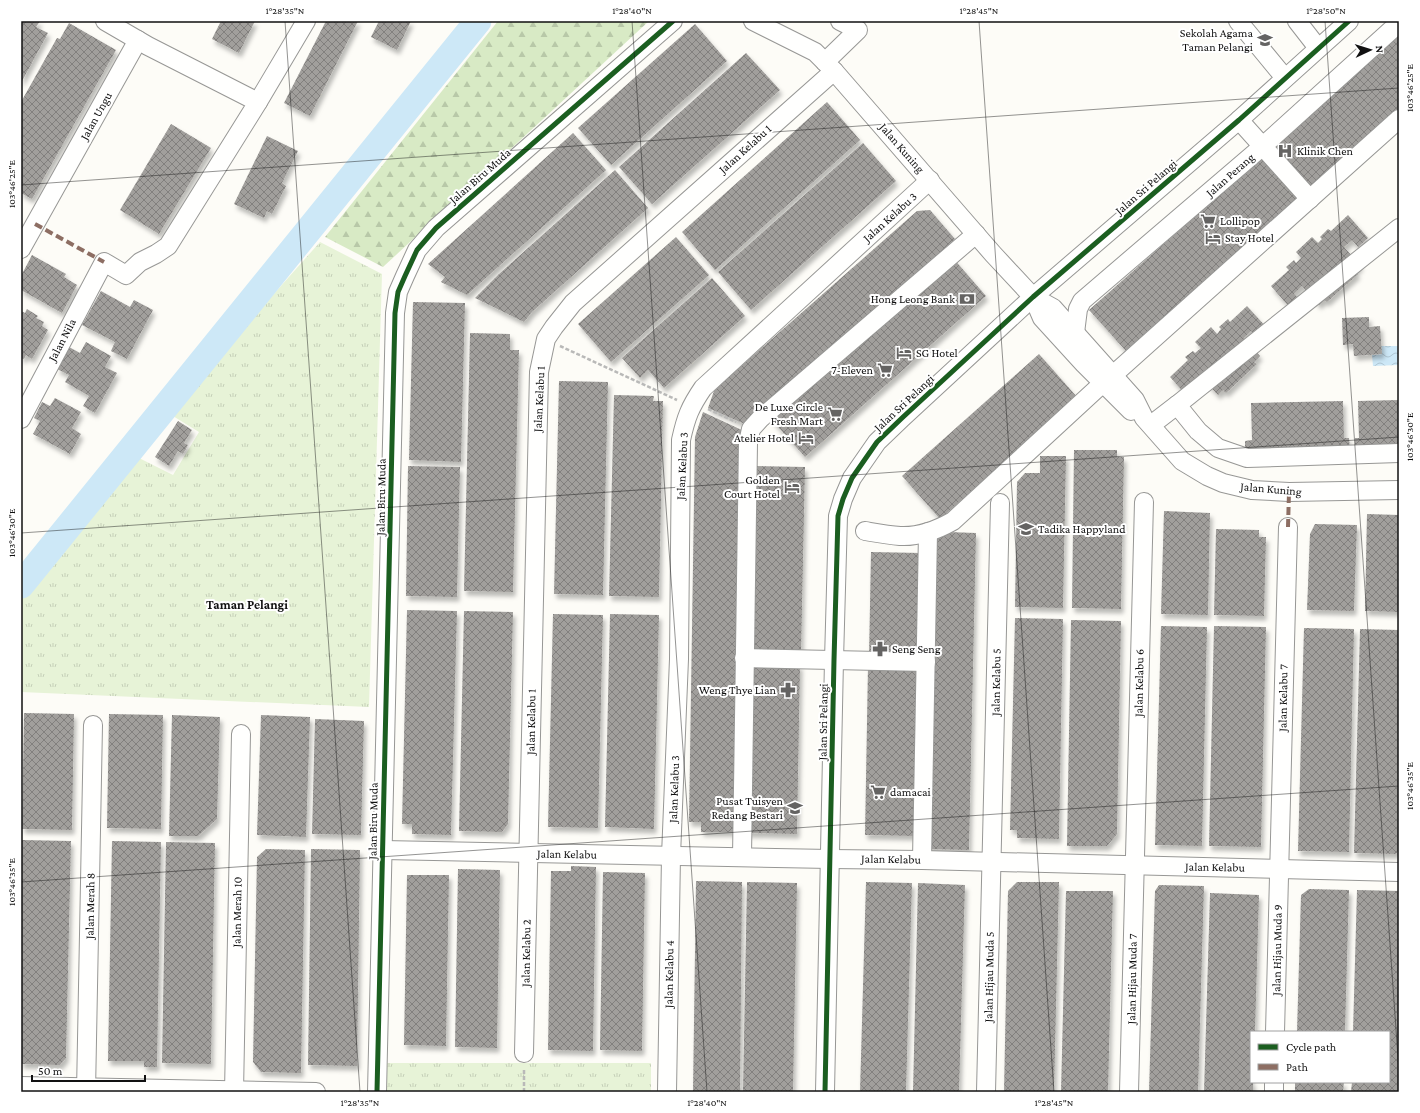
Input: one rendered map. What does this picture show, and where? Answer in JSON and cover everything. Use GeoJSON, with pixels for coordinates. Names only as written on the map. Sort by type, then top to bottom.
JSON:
{"type":"FeatureCollection","features":[{"type":"Feature","properties":{"kind":"street"},"geometry":{"type":"LineString","coordinates":[[105,21],[138,40],[258,102],[306,21]]}},
{"type":"Feature","properties":{"kind":"street","name":"Jalan Biru Muda"},"geometry":{"type":"LineString","coordinates":[[377,1092],[395,313],[398,292],[418,250],[436,228],[673,21]]}},
{"type":"Feature","properties":{"kind":"street","name":"Jalan Kuning"},"geometry":{"type":"LineString","coordinates":[[753,21],[815,52],[829,66],[993,254],[1033,297],[1053,308],[1075,333],[1128,409],[1148,422],[1182,461],[1207,476],[1223,483],[1252,490],[1289,492],[1399,490]]}},
{"type":"Feature","properties":{"kind":"street","name":"Jalan Kelabu 1"},"geometry":{"type":"LineString","coordinates":[[528,853],[539,372],[546,340],[554,327],[573,303],[829,66],[858,30],[840,21]]}},
{"type":"Feature","properties":{"kind":"street"},"geometry":{"type":"LineString","coordinates":[[1238,21],[1285,78]]}},
{"type":"Feature","properties":{"kind":"street"},"geometry":{"type":"LineString","coordinates":[[1297,21],[1318,48]]}},
{"type":"Feature","properties":{"kind":"street","name":"Jalan Sri Pelangi"},"geometry":{"type":"LineString","coordinates":[[825,1092],[838,516],[852,478],[877,442],[1033,297],[1239,120],[1349,21]]}},
{"type":"Feature","properties":{"kind":"street","name":"Jalan Perang"},"geometry":{"type":"LineString","coordinates":[[1075,333],[1078,308],[1082,301],[1263,146],[1399,23]]}},
{"type":"Feature","properties":{"kind":"street","name":"Jalan Ungu"},"geometry":{"type":"LineString","coordinates":[[21,249],[138,40]]}},
{"type":"Feature","properties":{"kind":"street","name":"Jalan Nila"},"geometry":{"type":"LineString","coordinates":[[21,419],[104,262],[126,275],[140,262],[168,246],[258,102]]}},
{"type":"Feature","properties":{"kind":"street"},"geometry":{"type":"LineString","coordinates":[[866,531],[900,536],[916,535],[928,532],[953,521],[1108,379],[1399,119]]}},
{"type":"Feature","properties":{"kind":"street"},"geometry":{"type":"LineString","coordinates":[[1239,120],[1310,199]]}},
{"type":"Feature","properties":{"kind":"street","name":"Jalan Kelabu 3"},"geometry":{"type":"LineString","coordinates":[[671,856],[679,659],[681,440],[692,404],[703,388],[930,180]]}},
{"type":"Feature","properties":{"kind":"street"},"geometry":{"type":"LineString","coordinates":[[1148,422],[1177,405],[1399,228]]}},
{"type":"Feature","properties":{"kind":"street"},"geometry":{"type":"LineString","coordinates":[[742,857],[748,443],[751,429],[760,419],[976,234]]}},
{"type":"Feature","properties":{"kind":"street","name":"Jalan Kuning"},"geometry":{"type":"LineString","coordinates":[[1033,297],[1042,318],[1108,379]]}},
{"type":"Feature","properties":{"kind":"street"},"geometry":{"type":"LineString","coordinates":[[1177,405],[1198,431],[1218,448],[1247,458],[1399,453]]}},
{"type":"Feature","properties":{"kind":"street","name":"Jalan Kelabu 6"},"geometry":{"type":"LineString","coordinates":[[1135,865],[1144,502]]}},
{"type":"Feature","properties":{"kind":"street","name":"Jalan Kelabu 5"},"geometry":{"type":"LineString","coordinates":[[991,861],[1000,503]]}},
{"type":"Feature","properties":{"kind":"street","name":"Jalan Kelabu 7"},"geometry":{"type":"LineString","coordinates":[[1279,869],[1288,527]]}},
{"type":"Feature","properties":{"kind":"street"},"geometry":{"type":"LineString","coordinates":[[922,860],[928,532]]}},
{"type":"Feature","properties":{"kind":"street"},"geometry":{"type":"LineString","coordinates":[[744,658],[926,662]]}},
{"type":"Feature","properties":{"kind":"street","name":"Jalan Merah 8"},"geometry":{"type":"LineString","coordinates":[[86,1090],[93,725]]}},
{"type":"Feature","properties":{"kind":"street","name":"Jalan Merah 10"},"geometry":{"type":"LineString","coordinates":[[234,1091],[241,734]]}},
{"type":"Feature","properties":{"kind":"street","name":"Jalan Kelabu"},"geometry":{"type":"LineString","coordinates":[[383,850],[991,861],[1399,872]]}},
{"type":"Feature","properties":{"kind":"street","name":"Jalan Kelabu 2"},"geometry":{"type":"LineString","coordinates":[[524,1053],[528,853]]}},
{"type":"Feature","properties":{"kind":"street","name":"Jalan Kelabu 4"},"geometry":{"type":"LineString","coordinates":[[666,1092],[671,856]]}},
{"type":"Feature","properties":{"kind":"street","name":"Jalan Hijau Muda 5"},"geometry":{"type":"LineString","coordinates":[[986,1092],[991,861]]}},
{"type":"Feature","properties":{"kind":"street","name":"Jalan Hijau Muda 7"},"geometry":{"type":"LineString","coordinates":[[1129,1092],[1135,865]]}},
{"type":"Feature","properties":{"kind":"street","name":"Jalan Hijau Muda 9"},"geometry":{"type":"LineString","coordinates":[[1275,1031],[1279,869]]}},
{"type":"Feature","properties":{"kind":"street"},"geometry":{"type":"LineString","coordinates":[[21,1086],[86,1090],[316,1092]]}},
{"type":"Feature","properties":{"kind":"path"},"geometry":{"type":"LineString","coordinates":[[546,340],[751,429]]}},
{"type":"Feature","properties":{"kind":"path"},"geometry":{"type":"LineString","coordinates":[[524,1053],[524,1092]]}},
{"type":"Feature","properties":{"kind":"green space"},"geometry":{"type":"Polygon","coordinates":[[[498,21],[649,21],[383,267],[325,237],[498,21]]]}},
{"type":"Feature","properties":{"kind":"green space"},"geometry":{"type":"Polygon","coordinates":[[[320,242],[382,274],[369,707],[21,692],[21,599],[137,457],[173,475],[199,432],[168,413],[320,242]]]}},
{"type":"Feature","properties":{"kind":"green space"},"geometry":{"type":"Polygon","coordinates":[[[386,1063],[651,1063],[651,1092],[386,1092],[386,1063]]]}},
{"type":"Feature","properties":{"kind":"water"},"geometry":{"type":"Polygon","coordinates":[[[1381,346],[1399,346],[1399,365],[1373,366],[1372,355],[1382,354],[1381,346]]]}},
{"type":"Feature","properties":{"kind":"building"},"geometry":{"type":"Polygon","coordinates":[[[21,21],[40,21],[36,27],[48,33],[21,83],[21,21]]]}},
{"type":"Feature","properties":{"kind":"building"},"geometry":{"type":"Polygon","coordinates":[[[221,21],[255,21],[239,53],[212,39],[221,21]]]}},
{"type":"Feature","properties":{"kind":"building"},"geometry":{"type":"Polygon","coordinates":[[[326,21],[358,21],[310,116],[284,103],[326,21]]]}},
{"type":"Feature","properties":{"kind":"building"},"geometry":{"type":"Polygon","coordinates":[[[379,21],[411,21],[397,50],[371,37],[379,21]]]}},
{"type":"Feature","properties":{"kind":"building"},"geometry":{"type":"Polygon","coordinates":[[[69,23],[116,50],[32,199],[21,193],[21,102],[57,38],[60,39],[69,23]]]}},
{"type":"Feature","properties":{"kind":"building"},"geometry":{"type":"Polygon","coordinates":[[[695,24],[727,61],[611,165],[578,128],[695,24]]]}},
{"type":"Feature","properties":{"kind":"building"},"geometry":{"type":"Polygon","coordinates":[[[1399,33],[1399,110],[1310,190],[1272,147],[1399,33]]]}},
{"type":"Feature","properties":{"kind":"building"},"geometry":{"type":"Polygon","coordinates":[[[746,53],[780,90],[652,204],[619,167],[746,53]]]}},
{"type":"Feature","properties":{"kind":"building"},"geometry":{"type":"Polygon","coordinates":[[[827,102],[860,140],[715,270],[682,232],[827,102]]]}},
{"type":"Feature","properties":{"kind":"building"},"geometry":{"type":"Polygon","coordinates":[[[171,124],[211,148],[159,234],[120,210],[171,124]]]}},
{"type":"Feature","properties":{"kind":"building"},"geometry":{"type":"Polygon","coordinates":[[[573,133],[606,170],[467,295],[441,282],[445,277],[428,264],[573,133]]]}},
{"type":"Feature","properties":{"kind":"building"},"geometry":{"type":"Polygon","coordinates":[[[267,136],[298,151],[282,183],[286,186],[272,214],[267,211],[264,218],[234,204],[267,136]]]}},
{"type":"Feature","properties":{"kind":"building"},"geometry":{"type":"Polygon","coordinates":[[[863,143],[896,181],[751,310],[718,272],[863,143]]]}},
{"type":"Feature","properties":{"kind":"building"},"geometry":{"type":"Polygon","coordinates":[[[1262,157],[1298,198],[1126,351],[1089,310],[1262,157]]]}},
{"type":"Feature","properties":{"kind":"building"},"geometry":{"type":"Polygon","coordinates":[[[615,170],[648,208],[532,312],[524,322],[475,298],[499,274],[615,170]]]}},
{"type":"Feature","properties":{"kind":"building"},"geometry":{"type":"Polygon","coordinates":[[[930,210],[955,239],[747,425],[708,408],[714,391],[723,382],[917,211],[930,210]]]}},
{"type":"Feature","properties":{"kind":"building"},"geometry":{"type":"Polygon","coordinates":[[[1348,215],[1368,238],[1358,247],[1352,240],[1344,247],[1361,266],[1355,271],[1358,274],[1327,302],[1324,300],[1319,305],[1302,286],[1294,294],[1300,300],[1291,309],[1271,286],[1289,270],[1286,267],[1294,260],[1296,263],[1301,258],[1296,252],[1312,237],[1318,243],[1322,239],[1320,237],[1328,229],[1331,231],[1348,215]]]}},
{"type":"Feature","properties":{"kind":"building"},"geometry":{"type":"Polygon","coordinates":[[[676,237],[709,275],[611,362],[578,324],[676,237]]]}},
{"type":"Feature","properties":{"kind":"building"},"geometry":{"type":"Polygon","coordinates":[[[32,255],[66,274],[64,277],[77,285],[62,313],[21,290],[21,276],[32,255]]]}},
{"type":"Feature","properties":{"kind":"building"},"geometry":{"type":"Polygon","coordinates":[[[953,258],[986,296],[805,457],[771,419],[953,258]]]}},
{"type":"Feature","properties":{"kind":"building"},"geometry":{"type":"Polygon","coordinates":[[[712,278],[745,316],[664,388],[648,370],[640,378],[622,358],[712,278]]]}},
{"type":"Feature","properties":{"kind":"building"},"geometry":{"type":"Polygon","coordinates":[[[101,291],[130,307],[134,300],[153,310],[127,359],[111,351],[115,342],[82,325],[101,291]]]}},
{"type":"Feature","properties":{"kind":"building"},"geometry":{"type":"Polygon","coordinates":[[[413,302],[465,303],[461,462],[409,460],[413,302]]]}},
{"type":"Feature","properties":{"kind":"building"},"geometry":{"type":"Polygon","coordinates":[[[1247,306],[1267,328],[1257,337],[1251,331],[1244,338],[1260,356],[1254,362],[1257,364],[1226,393],[1223,390],[1218,395],[1201,377],[1190,399],[1170,377],[1188,360],[1185,357],[1193,351],[1195,353],[1201,348],[1195,342],[1211,327],[1217,334],[1221,329],[1219,327],[1228,319],[1230,322],[1247,306]]]}},
{"type":"Feature","properties":{"kind":"building"},"geometry":{"type":"Polygon","coordinates":[[[27,309],[38,316],[36,318],[44,322],[42,326],[48,330],[32,359],[26,355],[24,359],[21,358],[21,311],[25,313],[27,309]]]}},
{"type":"Feature","properties":{"kind":"building"},"geometry":{"type":"Polygon","coordinates":[[[1369,317],[1369,327],[1380,326],[1382,354],[1354,356],[1353,344],[1343,345],[1342,318],[1369,317]]]}},
{"type":"Feature","properties":{"kind":"building"},"geometry":{"type":"Polygon","coordinates":[[[470,333],[510,334],[510,350],[519,350],[513,592],[464,591],[470,333]]]}},
{"type":"Feature","properties":{"kind":"building"},"geometry":{"type":"Polygon","coordinates":[[[86,342],[111,356],[105,367],[117,373],[95,413],[83,406],[89,396],[65,382],[69,375],[57,369],[69,347],[80,353],[86,342]]]}},
{"type":"Feature","properties":{"kind":"building"},"geometry":{"type":"Polygon","coordinates":[[[1039,354],[1077,397],[940,519],[902,476],[1039,354]]]}},
{"type":"Feature","properties":{"kind":"building"},"geometry":{"type":"Polygon","coordinates":[[[559,381],[608,382],[603,595],[554,594],[559,381]]]}},
{"type":"Feature","properties":{"kind":"building"},"geometry":{"type":"Polygon","coordinates":[[[614,395],[654,396],[653,401],[663,401],[659,597],[609,596],[614,395]]]}},
{"type":"Feature","properties":{"kind":"building"},"geometry":{"type":"Polygon","coordinates":[[[55,398],[81,412],[72,428],[81,434],[70,454],[33,434],[40,421],[34,418],[42,402],[50,406],[55,398]]]}},
{"type":"Feature","properties":{"kind":"building"},"geometry":{"type":"Polygon","coordinates":[[[1399,400],[1399,449],[1355,450],[1355,438],[1359,438],[1358,401],[1399,400]]]}},
{"type":"Feature","properties":{"kind":"building"},"geometry":{"type":"Polygon","coordinates":[[[1343,401],[1344,438],[1349,438],[1350,449],[1245,452],[1245,441],[1252,440],[1251,403],[1343,401]]]}},
{"type":"Feature","properties":{"kind":"building"},"geometry":{"type":"Polygon","coordinates":[[[703,412],[744,431],[739,832],[701,832],[701,822],[689,822],[695,437],[703,412]]]}},
{"type":"Feature","properties":{"kind":"building"},"geometry":{"type":"Polygon","coordinates":[[[178,421],[192,430],[184,443],[188,445],[183,454],[178,451],[169,466],[155,457],[178,421]]]}},
{"type":"Feature","properties":{"kind":"building"},"geometry":{"type":"Polygon","coordinates":[[[1074,450],[1117,450],[1117,457],[1124,457],[1121,609],[1072,608],[1074,450]]]}},
{"type":"Feature","properties":{"kind":"building"},"geometry":{"type":"Polygon","coordinates":[[[1040,456],[1066,456],[1063,608],[1015,607],[1017,482],[1025,473],[1040,473],[1040,456]]]}},
{"type":"Feature","properties":{"kind":"building"},"geometry":{"type":"Polygon","coordinates":[[[408,466],[460,467],[457,597],[406,596],[408,466]]]}},
{"type":"Feature","properties":{"kind":"building"},"geometry":{"type":"Polygon","coordinates":[[[754,466],[805,467],[801,655],[750,654],[754,466]]]}},
{"type":"Feature","properties":{"kind":"building"},"geometry":{"type":"Polygon","coordinates":[[[1164,511],[1210,513],[1208,615],[1161,614],[1164,511]]]}},
{"type":"Feature","properties":{"kind":"building"},"geometry":{"type":"Polygon","coordinates":[[[1367,514],[1399,515],[1399,612],[1365,611],[1367,514]]]}},
{"type":"Feature","properties":{"kind":"building"},"geometry":{"type":"Polygon","coordinates":[[[1315,524],[1357,525],[1354,611],[1307,610],[1310,534],[1315,524]]]}},
{"type":"Feature","properties":{"kind":"building"},"geometry":{"type":"Polygon","coordinates":[[[1216,529],[1259,530],[1259,537],[1266,537],[1264,616],[1214,615],[1216,529]]]}},
{"type":"Feature","properties":{"kind":"building"},"geometry":{"type":"Polygon","coordinates":[[[948,532],[976,533],[969,850],[926,849],[933,542],[948,532]]]}},
{"type":"Feature","properties":{"kind":"building"},"geometry":{"type":"Polygon","coordinates":[[[871,552],[921,553],[919,658],[869,657],[871,552]]]}},
{"type":"Feature","properties":{"kind":"building"},"geometry":{"type":"Polygon","coordinates":[[[407,610],[457,611],[451,835],[412,834],[412,824],[402,824],[407,610]]]}},
{"type":"Feature","properties":{"kind":"building"},"geometry":{"type":"Polygon","coordinates":[[[464,611],[513,612],[508,824],[502,832],[459,831],[464,611]]]}},
{"type":"Feature","properties":{"kind":"building"},"geometry":{"type":"Polygon","coordinates":[[[553,614],[603,615],[598,828],[548,827],[553,614]]]}},
{"type":"Feature","properties":{"kind":"building"},"geometry":{"type":"Polygon","coordinates":[[[610,614],[659,615],[654,829],[605,827],[610,614]]]}},
{"type":"Feature","properties":{"kind":"building"},"geometry":{"type":"Polygon","coordinates":[[[1015,618],[1063,619],[1059,839],[1017,838],[1017,830],[1010,830],[1015,618]]]}},
{"type":"Feature","properties":{"kind":"building"},"geometry":{"type":"Polygon","coordinates":[[[1071,620],[1121,621],[1117,834],[1107,846],[1067,846],[1071,620]]]}},
{"type":"Feature","properties":{"kind":"building"},"geometry":{"type":"Polygon","coordinates":[[[1161,626],[1207,627],[1202,846],[1155,845],[1161,626]]]}},
{"type":"Feature","properties":{"kind":"building"},"geometry":{"type":"Polygon","coordinates":[[[1214,626],[1266,627],[1261,847],[1209,846],[1214,626]]]}},
{"type":"Feature","properties":{"kind":"building"},"geometry":{"type":"Polygon","coordinates":[[[1304,628],[1354,629],[1349,852],[1298,851],[1304,628]]]}},
{"type":"Feature","properties":{"kind":"building"},"geometry":{"type":"Polygon","coordinates":[[[1360,629],[1399,630],[1399,850],[1396,854],[1354,853],[1360,629]]]}},
{"type":"Feature","properties":{"kind":"building"},"geometry":{"type":"Polygon","coordinates":[[[749,663],[800,665],[797,834],[746,833],[749,663]]]}},
{"type":"Feature","properties":{"kind":"building"},"geometry":{"type":"Polygon","coordinates":[[[868,666],[919,667],[916,836],[865,835],[868,666]]]}},
{"type":"Feature","properties":{"kind":"building"},"geometry":{"type":"Polygon","coordinates":[[[24,713],[74,714],[72,830],[22,829],[24,713]]]}},
{"type":"Feature","properties":{"kind":"building"},"geometry":{"type":"Polygon","coordinates":[[[109,714],[163,715],[161,829],[107,828],[109,714]]]}},
{"type":"Feature","properties":{"kind":"building"},"geometry":{"type":"Polygon","coordinates":[[[172,715],[220,717],[217,819],[198,836],[169,836],[172,715]]]}},
{"type":"Feature","properties":{"kind":"building"},"geometry":{"type":"Polygon","coordinates":[[[261,715],[310,717],[306,837],[257,835],[261,715]]]}},
{"type":"Feature","properties":{"kind":"building"},"geometry":{"type":"Polygon","coordinates":[[[315,719],[364,721],[361,835],[312,834],[315,719]]]}},
{"type":"Feature","properties":{"kind":"building"},"geometry":{"type":"Polygon","coordinates":[[[21,840],[71,841],[66,1058],[60,1065],[21,1064],[21,840]]]}},
{"type":"Feature","properties":{"kind":"building"},"geometry":{"type":"Polygon","coordinates":[[[112,841],[161,842],[157,1067],[144,1067],[144,1061],[108,1061],[112,841]]]}},
{"type":"Feature","properties":{"kind":"building"},"geometry":{"type":"Polygon","coordinates":[[[166,842],[215,843],[211,1064],[162,1063],[166,842]]]}},
{"type":"Feature","properties":{"kind":"building"},"geometry":{"type":"Polygon","coordinates":[[[266,849],[305,850],[301,1073],[261,1072],[253,1062],[257,857],[266,849]]]}},
{"type":"Feature","properties":{"kind":"building"},"geometry":{"type":"Polygon","coordinates":[[[311,849],[360,850],[357,1066],[308,1065],[311,849]]]}},
{"type":"Feature","properties":{"kind":"building"},"geometry":{"type":"Polygon","coordinates":[[[571,866],[596,867],[593,1051],[548,1050],[551,871],[571,871],[571,866]]]}},
{"type":"Feature","properties":{"kind":"building"},"geometry":{"type":"Polygon","coordinates":[[[458,869],[500,870],[497,1048],[455,1047],[458,869]]]}},
{"type":"Feature","properties":{"kind":"building"},"geometry":{"type":"Polygon","coordinates":[[[603,872],[645,873],[642,1051],[600,1050],[603,872]]]}},
{"type":"Feature","properties":{"kind":"building"},"geometry":{"type":"Polygon","coordinates":[[[407,875],[449,875],[446,1046],[404,1045],[407,875]]]}},
{"type":"Feature","properties":{"kind":"building"},"geometry":{"type":"Polygon","coordinates":[[[696,881],[742,882],[740,1092],[693,1092],[696,881]]]}},
{"type":"Feature","properties":{"kind":"building"},"geometry":{"type":"Polygon","coordinates":[[[747,882],[797,883],[793,1092],[743,1092],[747,882]]]}},
{"type":"Feature","properties":{"kind":"building"},"geometry":{"type":"Polygon","coordinates":[[[866,882],[912,883],[906,1092],[860,1092],[866,882]]]}},
{"type":"Feature","properties":{"kind":"building"},"geometry":{"type":"Polygon","coordinates":[[[1017,882],[1059,882],[1054,1092],[1004,1092],[1008,891],[1017,882]]]}},
{"type":"Feature","properties":{"kind":"building"},"geometry":{"type":"Polygon","coordinates":[[[918,883],[965,885],[959,1092],[913,1092],[918,883]]]}},
{"type":"Feature","properties":{"kind":"building"},"geometry":{"type":"Polygon","coordinates":[[[1159,885],[1204,886],[1198,1092],[1149,1092],[1155,891],[1159,885]]]}},
{"type":"Feature","properties":{"kind":"building"},"geometry":{"type":"Polygon","coordinates":[[[1309,889],[1349,890],[1345,1031],[1297,1031],[1301,895],[1309,889]]]}},
{"type":"Feature","properties":{"kind":"building"},"geometry":{"type":"Polygon","coordinates":[[[1357,890],[1399,891],[1399,1092],[1351,1092],[1352,1083],[1390,1083],[1390,1031],[1353,1031],[1357,890]]]}},
{"type":"Feature","properties":{"kind":"building"},"geometry":{"type":"Polygon","coordinates":[[[1066,891],[1113,891],[1108,1092],[1061,1092],[1066,891]]]}},
{"type":"Feature","properties":{"kind":"building"},"geometry":{"type":"Polygon","coordinates":[[[1210,893],[1259,895],[1255,1031],[1250,1031],[1250,1083],[1253,1083],[1253,1092],[1204,1092],[1210,893]]]}},
{"type":"Feature","properties":{"kind":"building"},"geometry":{"type":"Polygon","coordinates":[[[1295,1083],[1344,1083],[1343,1092],[1295,1092],[1295,1083]]]}},
{"type":"Feature","properties":{"kind":"waterway"},"geometry":{"type":"LineString","coordinates":[[21,585],[478,21]]}},
{"type":"Feature","properties":{"kind":"marked path"},"geometry":{"type":"LineString","coordinates":[[35,224],[104,262]]}},
{"type":"Feature","properties":{"kind":"marked path"},"geometry":{"type":"LineString","coordinates":[[1288,527],[1289,492]]}},
{"type":"Feature","properties":{"kind":"cycle path"},"geometry":{"type":"LineString","coordinates":[[377,1092],[395,313],[398,292],[417,250],[436,228],[673,21]]}},
{"type":"Feature","properties":{"kind":"cycle path"},"geometry":{"type":"LineString","coordinates":[[825,1092],[838,516],[852,478],[877,442],[1033,297],[1239,120],[1349,21]]}},
{"type":"Feature","properties":{"kind":"place","name":"Sekolah Agama Taman Pelangi"},"geometry":{"type":"Point","coordinates":[1265,40]}},
{"type":"Feature","properties":{"kind":"place","name":"Klinik Chen"},"geometry":{"type":"Point","coordinates":[1285,151]}},
{"type":"Feature","properties":{"kind":"place","name":"Lollipop"},"geometry":{"type":"Point","coordinates":[1208,221]}},
{"type":"Feature","properties":{"kind":"place","name":"Stay Hotel"},"geometry":{"type":"Point","coordinates":[1213,238]}},
{"type":"Feature","properties":{"kind":"place","name":"Hong Leong Bank"},"geometry":{"type":"Point","coordinates":[967,299]}},
{"type":"Feature","properties":{"kind":"place","name":"SG Hotel"},"geometry":{"type":"Point","coordinates":[904,353]}},
{"type":"Feature","properties":{"kind":"place","name":"7-Eleven"},"geometry":{"type":"Point","coordinates":[885,370]}},
{"type":"Feature","properties":{"kind":"place","name":"De Luxe Circle Fresh Mart"},"geometry":{"type":"Point","coordinates":[835,414]}},
{"type":"Feature","properties":{"kind":"place","name":"Atelier Hotel"},"geometry":{"type":"Point","coordinates":[806,438]}},
{"type":"Feature","properties":{"kind":"place","name":"Golden Court Hotel"},"geometry":{"type":"Point","coordinates":[792,487]}},
{"type":"Feature","properties":{"kind":"place","name":"Tadika Happyland"},"geometry":{"type":"Point","coordinates":[1026,529]}},
{"type":"Feature","properties":{"kind":"place","name":"Seng Seng"},"geometry":{"type":"Point","coordinates":[880,649]}},
{"type":"Feature","properties":{"kind":"place","name":"Weng Thye Lian"},"geometry":{"type":"Point","coordinates":[788,690]}},
{"type":"Feature","properties":{"kind":"place","name":"damacai"},"geometry":{"type":"Point","coordinates":[878,792]}},
{"type":"Feature","properties":{"kind":"place","name":"Pusat Tuisyen Redang Bestari"},"geometry":{"type":"Point","coordinates":[795,808]}},
{"type":"Feature","properties":{"kind":"district","name":"Taman Pelangi"},"geometry":{"type":"Point","coordinates":[247,604]}}]}
